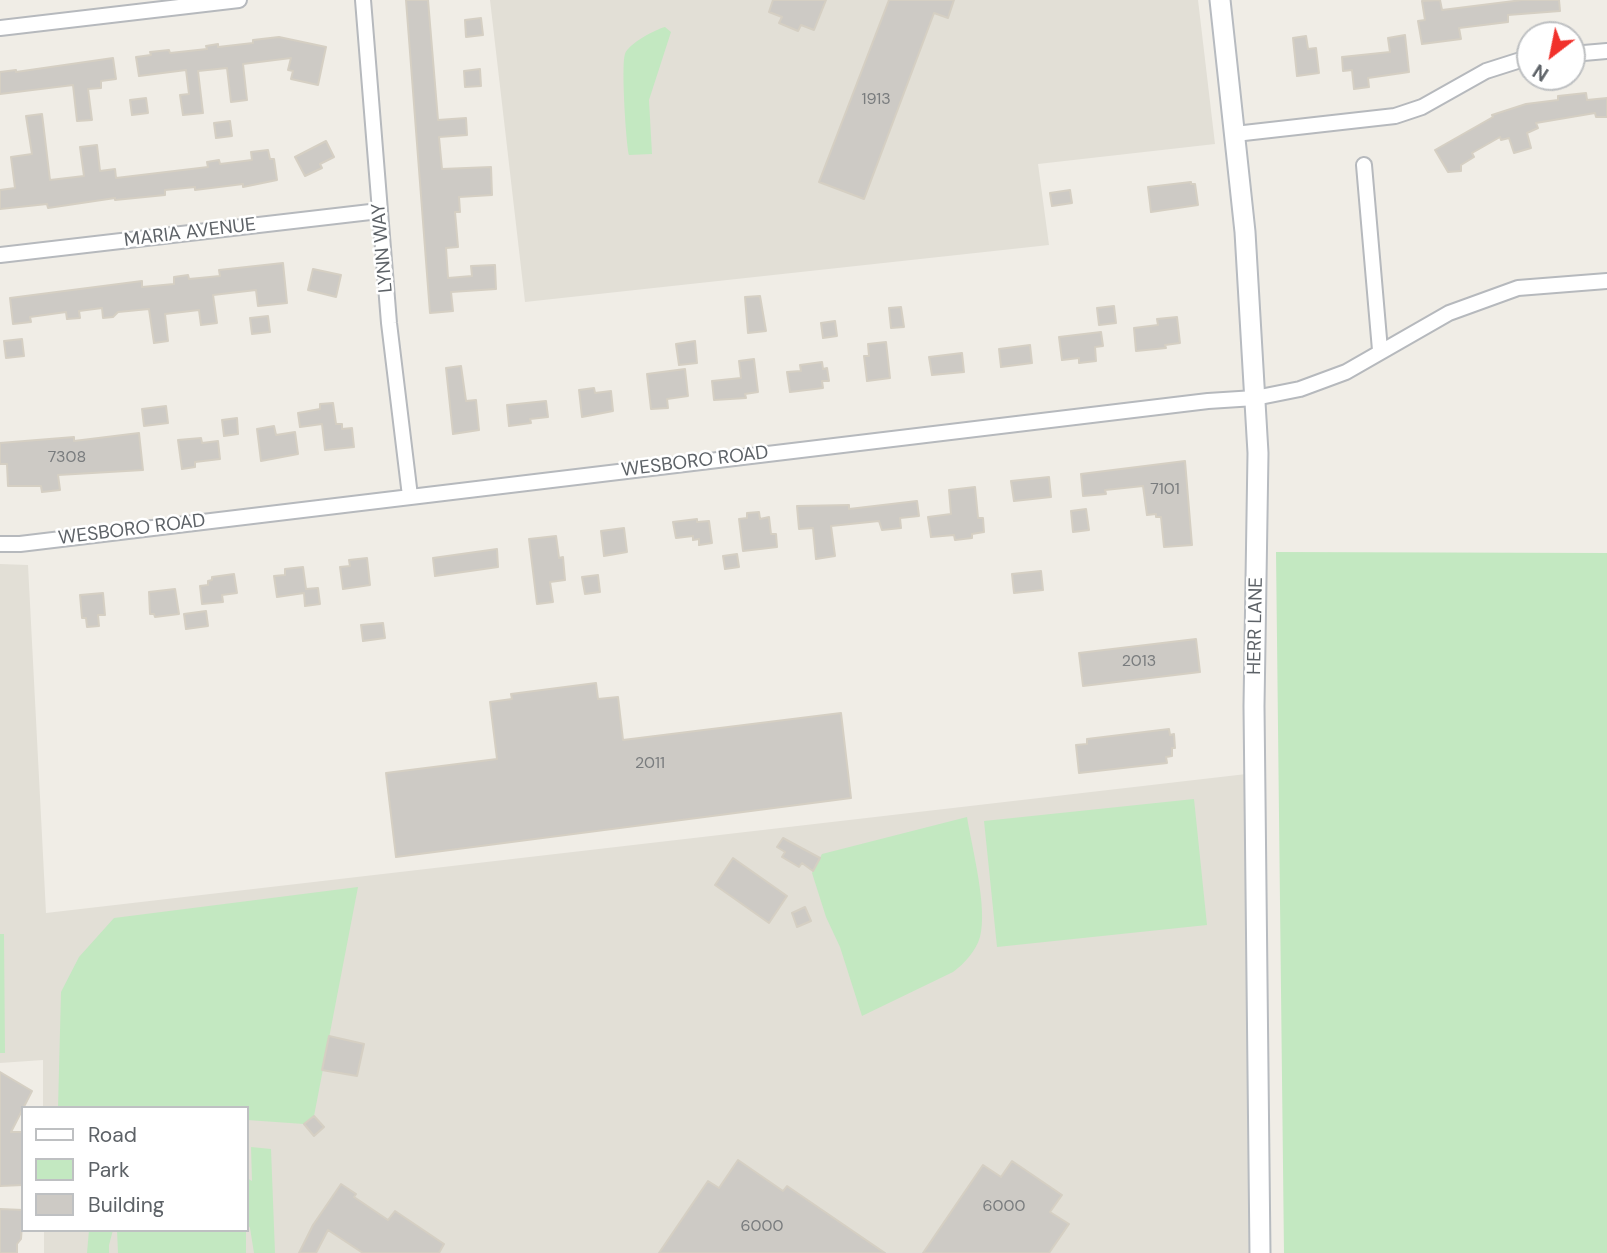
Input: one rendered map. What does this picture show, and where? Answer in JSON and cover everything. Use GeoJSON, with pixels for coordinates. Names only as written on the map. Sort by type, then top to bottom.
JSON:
{"type":"FeatureCollection","features":[{"type":"Feature","properties":{"kind":"main road","name":"HERR LANE"},"geometry":{"type":"LineString","coordinates":[[1220,0],[1245,232],[1258,453],[1254,706],[1260,1253]]}},
{"type":"Feature","properties":{"kind":"street"},"geometry":{"type":"LineString","coordinates":[[0,28],[239,0]]}},
{"type":"Feature","properties":{"kind":"street","name":"LYNN WAY"},"geometry":{"type":"LineString","coordinates":[[363,0],[379,211],[410,496]]}},
{"type":"Feature","properties":{"kind":"street"},"geometry":{"type":"LineString","coordinates":[[1586,53],[1607,51]]}},
{"type":"Feature","properties":{"kind":"street"},"geometry":{"type":"LineString","coordinates":[[1236,134],[1395,116],[1422,107],[1486,71],[1516,61]]}},
{"type":"Feature","properties":{"kind":"street"},"geometry":{"type":"LineString","coordinates":[[1364,165],[1380,351]]}},
{"type":"Feature","properties":{"kind":"street","name":"MARIA AVENUE"},"geometry":{"type":"LineString","coordinates":[[0,256],[379,211]]}},
{"type":"Feature","properties":{"kind":"street","name":"WESBORO ROAD"},"geometry":{"type":"LineString","coordinates":[[0,544],[20,544],[1208,401],[1255,398],[1300,389],[1346,372],[1449,313],[1518,288],[1607,281]]}},
{"type":"Feature","properties":{"kind":"shaded area"},"geometry":{"type":"Polygon","coordinates":[[[490,0],[1198,0],[1215,144],[1038,164],[1049,245],[525,302],[490,0]]]}},
{"type":"Feature","properties":{"kind":"shaded area"},"geometry":{"type":"Polygon","coordinates":[[[0,564],[28,565],[46,913],[1255,773],[1258,1253],[44,1253],[44,1232],[248,1232],[248,1106],[43,1106],[43,1060],[0,1063],[0,564]]]}},
{"type":"Feature","properties":{"kind":"green space"},"geometry":{"type":"Polygon","coordinates":[[[665,27],[671,32],[649,100],[652,154],[629,155],[625,120],[625,54],[637,42],[665,27]]]}},
{"type":"Feature","properties":{"kind":"green space"},"geometry":{"type":"Polygon","coordinates":[[[1276,552],[1607,553],[1607,1253],[1284,1253],[1276,552]]]}},
{"type":"Feature","properties":{"kind":"green space"},"geometry":{"type":"Polygon","coordinates":[[[1194,799],[1207,925],[997,947],[984,821],[1194,799]]]}},
{"type":"Feature","properties":{"kind":"green space"},"geometry":{"type":"Polygon","coordinates":[[[967,817],[982,910],[982,925],[976,947],[953,972],[862,1016],[812,873],[822,854],[967,817]]]}},
{"type":"Feature","properties":{"kind":"green space"},"geometry":{"type":"Polygon","coordinates":[[[358,887],[314,1116],[304,1124],[248,1120],[248,1106],[58,1106],[61,992],[79,957],[114,918],[358,887]]]}},
{"type":"Feature","properties":{"kind":"green space"},"geometry":{"type":"Polygon","coordinates":[[[0,934],[4,934],[5,1053],[0,1053],[0,934]]]}},
{"type":"Feature","properties":{"kind":"green space"},"geometry":{"type":"Polygon","coordinates":[[[251,1147],[271,1149],[275,1253],[254,1253],[248,1224],[248,1179],[252,1181],[251,1147]]]}},
{"type":"Feature","properties":{"kind":"green space"},"geometry":{"type":"Polygon","coordinates":[[[89,1232],[112,1232],[109,1253],[87,1253],[89,1232]]]}},
{"type":"Feature","properties":{"kind":"green space"},"geometry":{"type":"Polygon","coordinates":[[[117,1232],[246,1232],[246,1253],[118,1253],[117,1232]]]}},
{"type":"Feature","properties":{"kind":"building"},"geometry":{"type":"Polygon","coordinates":[[[406,0],[428,0],[438,120],[466,118],[467,135],[439,137],[442,169],[491,167],[492,195],[459,197],[460,212],[455,212],[458,247],[446,248],[448,278],[472,276],[471,266],[495,265],[496,289],[451,292],[453,311],[430,313],[406,0]]]}},
{"type":"Feature","properties":{"kind":"building"},"geometry":{"type":"Polygon","coordinates":[[[773,0],[826,0],[814,30],[801,25],[798,31],[779,23],[782,17],[769,12],[773,0]]]}},
{"type":"Feature","properties":{"kind":"building"},"geometry":{"type":"Polygon","coordinates":[[[889,0],[954,0],[948,18],[934,13],[864,199],[819,182],[889,0]]]}},
{"type":"Feature","properties":{"kind":"building"},"geometry":{"type":"Polygon","coordinates":[[[1440,0],[1442,10],[1522,0],[1559,0],[1560,11],[1508,15],[1508,22],[1459,28],[1461,39],[1422,44],[1418,21],[1425,20],[1422,1],[1440,0]]]}},
{"type":"Feature","properties":{"kind":"building"},"geometry":{"type":"Polygon","coordinates":[[[481,18],[483,35],[466,37],[465,20],[481,18]]]}},
{"type":"Feature","properties":{"kind":"building"},"geometry":{"type":"Polygon","coordinates":[[[1405,35],[1409,72],[1368,78],[1369,87],[1354,89],[1352,70],[1343,71],[1342,57],[1390,52],[1388,38],[1405,35]]]}},
{"type":"Feature","properties":{"kind":"building"},"geometry":{"type":"Polygon","coordinates":[[[1306,36],[1308,49],[1316,48],[1319,73],[1297,76],[1293,38],[1306,36]]]}},
{"type":"Feature","properties":{"kind":"building"},"geometry":{"type":"Polygon","coordinates":[[[279,37],[326,47],[318,85],[291,79],[293,71],[288,70],[291,58],[243,64],[247,100],[231,102],[227,68],[198,71],[203,113],[183,115],[180,95],[189,94],[186,70],[139,76],[136,57],[151,55],[150,52],[207,49],[206,46],[253,43],[253,40],[279,37]]]}},
{"type":"Feature","properties":{"kind":"building"},"geometry":{"type":"Polygon","coordinates":[[[113,58],[116,79],[101,81],[101,88],[88,89],[92,120],[77,121],[73,85],[0,94],[0,72],[113,58]]]}},
{"type":"Feature","properties":{"kind":"building"},"geometry":{"type":"Polygon","coordinates":[[[480,69],[481,86],[465,87],[464,71],[480,69]]]}},
{"type":"Feature","properties":{"kind":"building"},"geometry":{"type":"Polygon","coordinates":[[[1586,93],[1587,100],[1607,98],[1607,117],[1596,117],[1595,113],[1536,123],[1538,128],[1527,133],[1531,148],[1514,153],[1509,138],[1501,140],[1500,137],[1472,153],[1474,157],[1461,165],[1461,171],[1448,172],[1435,150],[1493,117],[1492,115],[1526,104],[1558,100],[1558,96],[1586,93]]]}},
{"type":"Feature","properties":{"kind":"building"},"geometry":{"type":"Polygon","coordinates":[[[146,98],[148,113],[132,115],[130,100],[146,98]]]}},
{"type":"Feature","properties":{"kind":"building"},"geometry":{"type":"Polygon","coordinates":[[[42,114],[50,180],[84,176],[80,147],[97,145],[100,171],[115,169],[116,178],[208,167],[207,162],[219,160],[220,164],[252,160],[251,152],[268,150],[270,159],[274,159],[277,180],[243,187],[243,184],[195,190],[195,187],[165,190],[165,195],[115,198],[48,208],[47,204],[0,209],[0,190],[15,188],[11,157],[32,154],[26,116],[42,114]]]}},
{"type":"Feature","properties":{"kind":"building"},"geometry":{"type":"Polygon","coordinates":[[[230,121],[232,136],[216,138],[214,123],[230,121]]]}},
{"type":"Feature","properties":{"kind":"building"},"geometry":{"type":"Polygon","coordinates":[[[326,141],[334,157],[320,164],[322,168],[305,176],[295,157],[326,141]]]}},
{"type":"Feature","properties":{"kind":"building"},"geometry":{"type":"Polygon","coordinates":[[[1191,182],[1195,184],[1198,205],[1151,212],[1148,187],[1191,182]]]}},
{"type":"Feature","properties":{"kind":"building"},"geometry":{"type":"Polygon","coordinates":[[[1070,190],[1072,203],[1052,206],[1050,193],[1070,190]]]}},
{"type":"Feature","properties":{"kind":"building"},"geometry":{"type":"Polygon","coordinates":[[[283,263],[287,303],[258,306],[256,290],[213,295],[217,323],[201,325],[199,310],[165,314],[168,341],[154,343],[149,309],[118,312],[113,317],[103,318],[102,308],[79,311],[80,318],[67,319],[66,312],[30,317],[31,322],[13,324],[10,298],[142,281],[142,287],[174,284],[174,277],[188,275],[189,279],[220,276],[219,270],[283,263]]]}},
{"type":"Feature","properties":{"kind":"building"},"geometry":{"type":"Polygon","coordinates":[[[313,269],[341,275],[336,297],[308,290],[313,269]]]}},
{"type":"Feature","properties":{"kind":"building"},"geometry":{"type":"Polygon","coordinates":[[[760,296],[766,331],[748,333],[745,297],[760,296]]]}},
{"type":"Feature","properties":{"kind":"building"},"geometry":{"type":"Polygon","coordinates":[[[1114,306],[1116,323],[1099,325],[1097,308],[1114,306]]]}},
{"type":"Feature","properties":{"kind":"building"},"geometry":{"type":"Polygon","coordinates":[[[901,307],[904,327],[891,328],[889,308],[901,307]]]}},
{"type":"Feature","properties":{"kind":"building"},"geometry":{"type":"Polygon","coordinates":[[[268,316],[270,332],[252,334],[250,318],[268,316]]]}},
{"type":"Feature","properties":{"kind":"building"},"geometry":{"type":"Polygon","coordinates":[[[1177,317],[1180,343],[1165,345],[1166,348],[1136,351],[1134,328],[1158,325],[1157,319],[1177,317]]]}},
{"type":"Feature","properties":{"kind":"building"},"geometry":{"type":"Polygon","coordinates":[[[835,321],[837,336],[823,338],[821,323],[835,321]]]}},
{"type":"Feature","properties":{"kind":"building"},"geometry":{"type":"Polygon","coordinates":[[[1101,332],[1103,346],[1095,347],[1096,361],[1079,363],[1079,358],[1062,360],[1059,337],[1101,332]]]}},
{"type":"Feature","properties":{"kind":"building"},"geometry":{"type":"Polygon","coordinates":[[[22,339],[24,356],[6,358],[4,341],[22,339]]]}},
{"type":"Feature","properties":{"kind":"building"},"geometry":{"type":"Polygon","coordinates":[[[695,341],[697,363],[679,365],[676,344],[695,341]]]}},
{"type":"Feature","properties":{"kind":"building"},"geometry":{"type":"Polygon","coordinates":[[[886,342],[890,378],[867,381],[864,356],[869,356],[868,344],[886,342]]]}},
{"type":"Feature","properties":{"kind":"building"},"geometry":{"type":"Polygon","coordinates":[[[1030,345],[1032,363],[1001,367],[999,349],[1030,345]]]}},
{"type":"Feature","properties":{"kind":"building"},"geometry":{"type":"Polygon","coordinates":[[[962,353],[964,372],[932,375],[929,357],[962,353]]]}},
{"type":"Feature","properties":{"kind":"building"},"geometry":{"type":"Polygon","coordinates":[[[754,359],[758,392],[745,394],[746,398],[714,400],[712,381],[741,378],[739,361],[754,359]]]}},
{"type":"Feature","properties":{"kind":"building"},"geometry":{"type":"Polygon","coordinates":[[[822,362],[823,369],[827,368],[829,381],[822,381],[823,388],[790,392],[787,372],[801,371],[800,365],[822,362]]]}},
{"type":"Feature","properties":{"kind":"building"},"geometry":{"type":"Polygon","coordinates":[[[461,366],[466,401],[476,400],[479,430],[453,434],[446,368],[461,366]]]}},
{"type":"Feature","properties":{"kind":"building"},"geometry":{"type":"Polygon","coordinates":[[[685,369],[688,396],[667,399],[668,408],[651,409],[647,374],[685,369]]]}},
{"type":"Feature","properties":{"kind":"building"},"geometry":{"type":"Polygon","coordinates":[[[594,388],[595,393],[611,391],[613,411],[582,417],[579,390],[594,388]]]}},
{"type":"Feature","properties":{"kind":"building"},"geometry":{"type":"Polygon","coordinates":[[[546,401],[548,417],[509,426],[507,405],[546,401]]]}},
{"type":"Feature","properties":{"kind":"building"},"geometry":{"type":"Polygon","coordinates":[[[333,403],[336,424],[342,424],[342,429],[352,428],[354,447],[325,450],[322,424],[300,427],[298,413],[320,409],[320,404],[333,403]]]}},
{"type":"Feature","properties":{"kind":"building"},"geometry":{"type":"Polygon","coordinates":[[[166,406],[168,423],[144,426],[142,409],[166,406]]]}},
{"type":"Feature","properties":{"kind":"building"},"geometry":{"type":"Polygon","coordinates":[[[237,418],[238,434],[224,436],[222,420],[237,418]]]}},
{"type":"Feature","properties":{"kind":"building"},"geometry":{"type":"Polygon","coordinates":[[[274,426],[276,435],[295,432],[298,454],[261,461],[257,429],[274,426]]]}},
{"type":"Feature","properties":{"kind":"building"},"geometry":{"type":"Polygon","coordinates":[[[139,433],[143,470],[58,475],[60,490],[42,492],[41,486],[8,486],[7,464],[0,464],[0,443],[74,437],[74,441],[139,433]]]}},
{"type":"Feature","properties":{"kind":"building"},"geometry":{"type":"Polygon","coordinates":[[[201,438],[202,443],[218,441],[220,459],[195,462],[195,467],[182,469],[178,440],[201,438]]]}},
{"type":"Feature","properties":{"kind":"building"},"geometry":{"type":"Polygon","coordinates":[[[1185,461],[1192,545],[1164,547],[1161,517],[1156,517],[1156,514],[1147,515],[1143,486],[1105,490],[1106,494],[1083,496],[1081,474],[1185,461]]]}},
{"type":"Feature","properties":{"kind":"building"},"geometry":{"type":"Polygon","coordinates":[[[1049,477],[1051,497],[1014,501],[1011,481],[1049,477]]]}},
{"type":"Feature","properties":{"kind":"building"},"geometry":{"type":"Polygon","coordinates":[[[975,487],[978,518],[983,518],[984,532],[972,534],[972,538],[955,540],[954,535],[931,537],[928,517],[951,514],[949,490],[975,487]]]}},
{"type":"Feature","properties":{"kind":"building"},"geometry":{"type":"Polygon","coordinates":[[[917,501],[919,516],[900,518],[901,528],[882,530],[879,521],[831,526],[835,556],[816,559],[813,528],[799,529],[797,506],[849,505],[849,509],[917,501]]]}},
{"type":"Feature","properties":{"kind":"building"},"geometry":{"type":"Polygon","coordinates":[[[1086,509],[1089,530],[1073,532],[1071,511],[1086,509]]]}},
{"type":"Feature","properties":{"kind":"building"},"geometry":{"type":"Polygon","coordinates":[[[759,512],[760,519],[769,517],[771,534],[776,534],[777,547],[743,551],[739,519],[747,518],[747,513],[759,512]]]}},
{"type":"Feature","properties":{"kind":"building"},"geometry":{"type":"Polygon","coordinates":[[[697,519],[697,522],[709,521],[712,543],[699,545],[699,539],[693,540],[693,536],[676,538],[673,522],[697,519]]]}},
{"type":"Feature","properties":{"kind":"building"},"geometry":{"type":"Polygon","coordinates":[[[624,528],[627,552],[604,556],[601,531],[624,528]]]}},
{"type":"Feature","properties":{"kind":"building"},"geometry":{"type":"Polygon","coordinates":[[[556,536],[559,558],[563,557],[565,580],[550,582],[553,602],[537,604],[529,539],[556,536]]]}},
{"type":"Feature","properties":{"kind":"building"},"geometry":{"type":"Polygon","coordinates":[[[497,549],[498,567],[435,576],[433,558],[497,549]]]}},
{"type":"Feature","properties":{"kind":"building"},"geometry":{"type":"Polygon","coordinates":[[[737,554],[739,567],[725,569],[723,556],[737,554]]]}},
{"type":"Feature","properties":{"kind":"building"},"geometry":{"type":"Polygon","coordinates":[[[367,558],[370,585],[343,589],[340,567],[350,566],[349,560],[367,558]]]}},
{"type":"Feature","properties":{"kind":"building"},"geometry":{"type":"Polygon","coordinates":[[[303,567],[306,589],[318,588],[320,604],[305,606],[304,593],[277,597],[274,576],[285,575],[285,569],[303,567]]]}},
{"type":"Feature","properties":{"kind":"building"},"geometry":{"type":"Polygon","coordinates":[[[1041,571],[1043,590],[1014,593],[1012,574],[1041,571]]]}},
{"type":"Feature","properties":{"kind":"building"},"geometry":{"type":"Polygon","coordinates":[[[234,574],[237,593],[222,595],[223,602],[202,604],[200,586],[208,585],[212,577],[234,574]]]}},
{"type":"Feature","properties":{"kind":"building"},"geometry":{"type":"Polygon","coordinates":[[[598,575],[600,592],[585,594],[582,577],[598,575]]]}},
{"type":"Feature","properties":{"kind":"building"},"geometry":{"type":"Polygon","coordinates":[[[175,589],[179,614],[155,617],[150,614],[149,592],[175,589]]]}},
{"type":"Feature","properties":{"kind":"building"},"geometry":{"type":"Polygon","coordinates":[[[103,593],[105,615],[98,615],[99,626],[87,627],[86,618],[82,618],[80,595],[103,593]]]}},
{"type":"Feature","properties":{"kind":"building"},"geometry":{"type":"Polygon","coordinates":[[[206,611],[208,626],[186,629],[184,614],[206,611]]]}},
{"type":"Feature","properties":{"kind":"building"},"geometry":{"type":"Polygon","coordinates":[[[383,623],[385,638],[363,641],[361,625],[383,623]]]}},
{"type":"Feature","properties":{"kind":"building"},"geometry":{"type":"Polygon","coordinates":[[[1196,639],[1200,672],[1083,686],[1079,653],[1196,639]]]}},
{"type":"Feature","properties":{"kind":"building"},"geometry":{"type":"Polygon","coordinates":[[[596,683],[598,699],[618,697],[623,740],[841,713],[851,798],[396,857],[386,773],[497,759],[490,702],[512,699],[511,694],[596,683]]]}},
{"type":"Feature","properties":{"kind":"building"},"geometry":{"type":"Polygon","coordinates":[[[1169,729],[1170,735],[1174,734],[1175,748],[1172,748],[1172,756],[1166,757],[1167,763],[1079,773],[1076,745],[1087,744],[1087,739],[1169,729]]]}},
{"type":"Feature","properties":{"kind":"building"},"geometry":{"type":"Polygon","coordinates":[[[783,838],[820,858],[813,871],[802,863],[799,867],[782,857],[785,852],[777,847],[783,838]]]}},
{"type":"Feature","properties":{"kind":"building"},"geometry":{"type":"Polygon","coordinates":[[[733,858],[787,896],[769,923],[715,885],[733,858]]]}},
{"type":"Feature","properties":{"kind":"building"},"geometry":{"type":"Polygon","coordinates":[[[805,907],[811,921],[797,927],[792,913],[805,907]]]}},
{"type":"Feature","properties":{"kind":"building"},"geometry":{"type":"Polygon","coordinates":[[[329,1036],[364,1044],[357,1076],[322,1070],[329,1036]]]}},
{"type":"Feature","properties":{"kind":"building"},"geometry":{"type":"Polygon","coordinates":[[[0,1072],[32,1091],[24,1106],[21,1106],[21,1112],[11,1132],[21,1132],[21,1185],[0,1186],[0,1072]]]}},
{"type":"Feature","properties":{"kind":"building"},"geometry":{"type":"Polygon","coordinates":[[[314,1116],[324,1127],[314,1136],[304,1124],[314,1116]]]}},
{"type":"Feature","properties":{"kind":"building"},"geometry":{"type":"Polygon","coordinates":[[[738,1160],[783,1191],[787,1186],[885,1253],[659,1253],[708,1181],[719,1188],[738,1160]]]}},
{"type":"Feature","properties":{"kind":"building"},"geometry":{"type":"Polygon","coordinates":[[[1012,1161],[1062,1195],[1050,1212],[1069,1224],[1049,1253],[923,1253],[983,1165],[1001,1177],[1012,1161]]]}},
{"type":"Feature","properties":{"kind":"building"},"geometry":{"type":"Polygon","coordinates":[[[341,1184],[356,1194],[354,1197],[388,1220],[395,1211],[444,1244],[439,1253],[363,1253],[328,1230],[316,1253],[299,1253],[313,1225],[341,1184]]]}},
{"type":"Feature","properties":{"kind":"building"},"geometry":{"type":"Polygon","coordinates":[[[0,1209],[21,1210],[21,1239],[17,1244],[17,1253],[0,1253],[0,1209]]]}}]}
